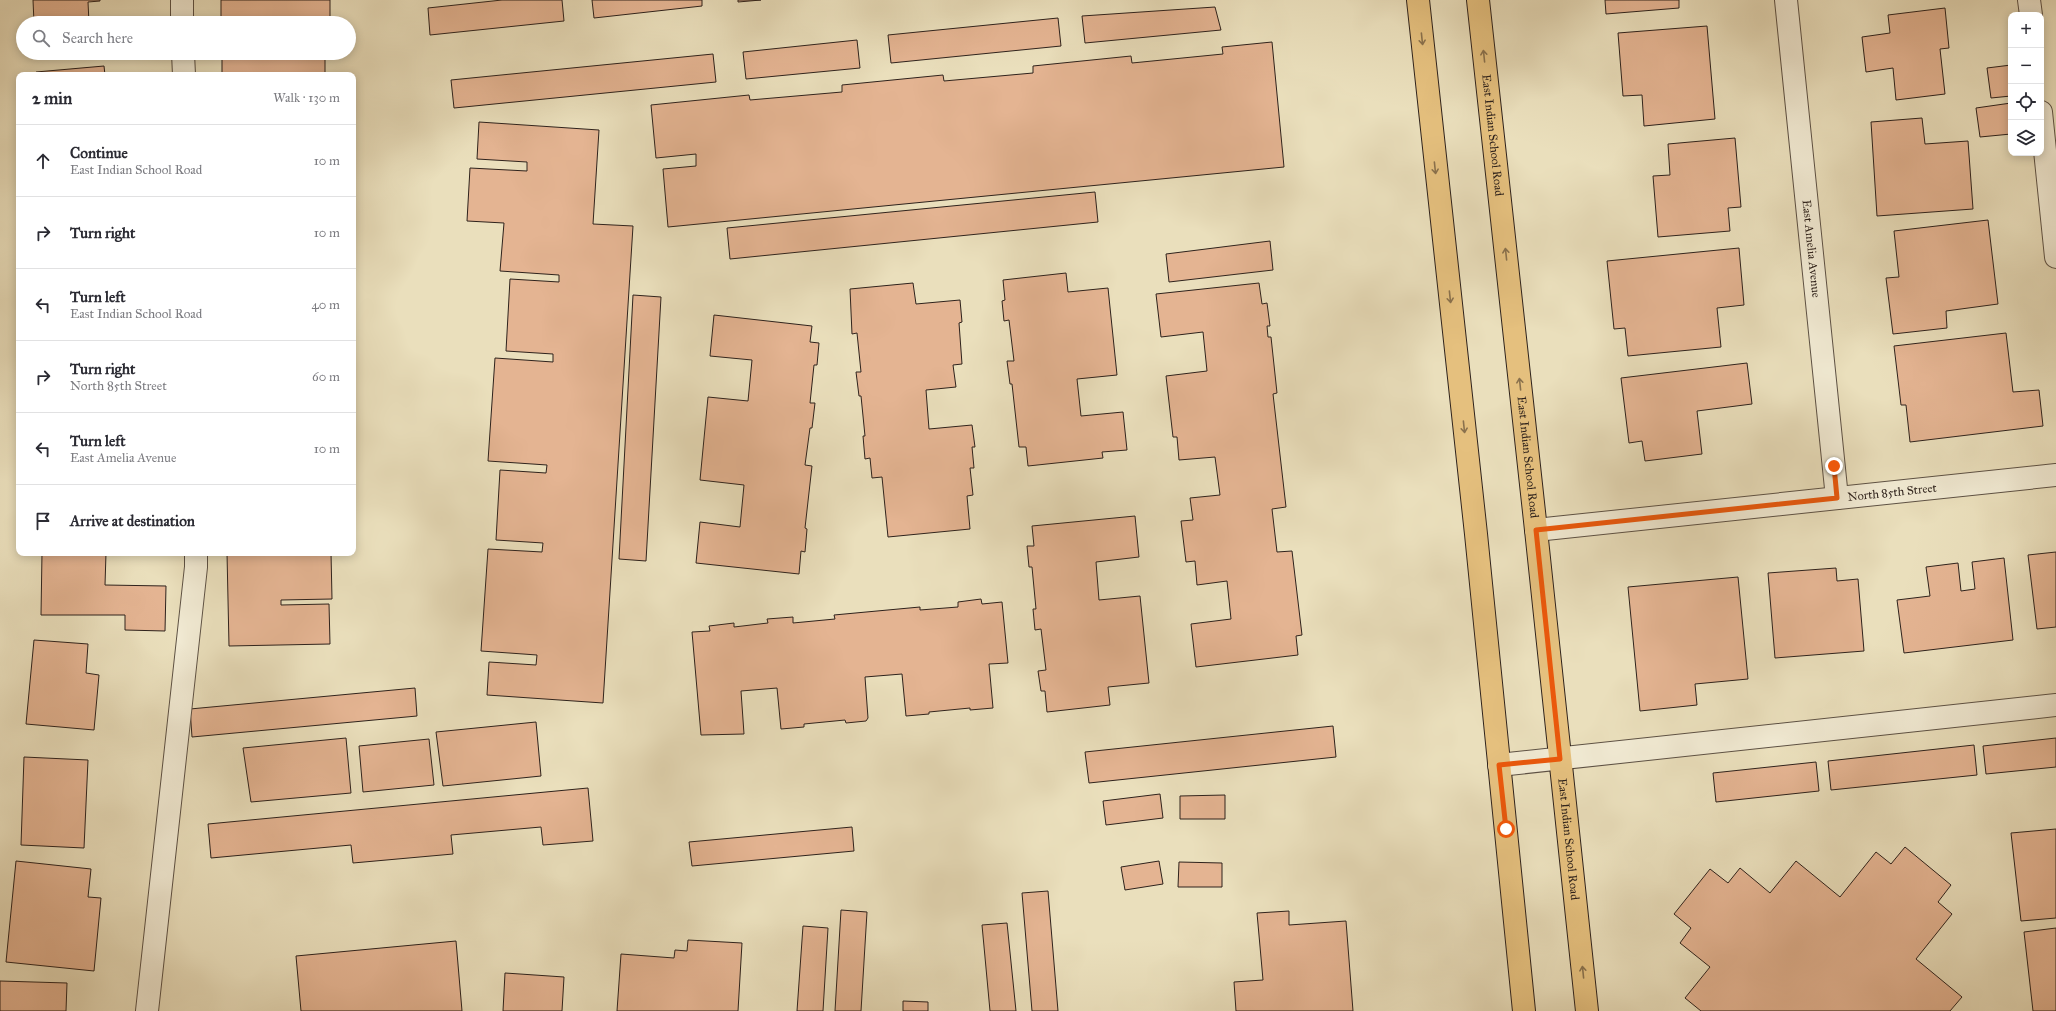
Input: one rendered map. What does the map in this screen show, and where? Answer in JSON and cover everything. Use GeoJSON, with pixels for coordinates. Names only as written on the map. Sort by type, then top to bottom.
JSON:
{"type":"FeatureCollection","features":[{"type":"Feature","properties":{"kind":"main road"},"geometry":{"type":"LineString","coordinates":[[1418,0],[1476,534],[1524,1011]]}},
{"type":"Feature","properties":{"kind":"main road","name":"East Indian School Road"},"geometry":{"type":"LineString","coordinates":[[1478,0],[1587,1011]]}},
{"type":"Feature","properties":{"kind":"street"},"geometry":{"type":"LineString","coordinates":[[182,0],[182,16]]}},
{"type":"Feature","properties":{"kind":"street","name":"East Amelia Avenue"},"geometry":{"type":"LineString","coordinates":[[1786,0],[1837,498]]}},
{"type":"Feature","properties":{"kind":"street"},"geometry":{"type":"LineString","coordinates":[[2029,0],[2031,12]]}},
{"type":"Feature","properties":{"kind":"street"},"geometry":{"type":"LineString","coordinates":[[183,60],[184,72]]}},
{"type":"Feature","properties":{"kind":"street"},"geometry":{"type":"LineString","coordinates":[[2042,120],[2053,205],[2056,257]]}},
{"type":"Feature","properties":{"kind":"street","name":"North 85th Street"},"geometry":{"type":"LineString","coordinates":[[1536,530],[2056,475]]}},
{"type":"Feature","properties":{"kind":"street"},"geometry":{"type":"LineString","coordinates":[[147,1011],[196,556]]}},
{"type":"Feature","properties":{"kind":"street"},"geometry":{"type":"LineString","coordinates":[[1499,765],[2056,705]]}},
{"type":"Feature","properties":{"kind":"building"},"geometry":{"type":"Polygon","coordinates":[[[33,0],[100,0],[88,2],[89,16],[34,16],[33,0]]]}},
{"type":"Feature","properties":{"kind":"building"},"geometry":{"type":"Polygon","coordinates":[[[221,0],[330,0],[330,16],[221,16],[221,0]]]}},
{"type":"Feature","properties":{"kind":"building"},"geometry":{"type":"Polygon","coordinates":[[[502,0],[562,0],[564,21],[430,35],[428,8],[502,0]]]}},
{"type":"Feature","properties":{"kind":"building"},"geometry":{"type":"Polygon","coordinates":[[[592,0],[702,0],[702,6],[594,18],[592,0]]]}},
{"type":"Feature","properties":{"kind":"building"},"geometry":{"type":"Polygon","coordinates":[[[738,0],[761,0],[738,2],[738,0]]]}},
{"type":"Feature","properties":{"kind":"building"},"geometry":{"type":"Polygon","coordinates":[[[1605,0],[1679,0],[1679,8],[1606,14],[1605,0]]]}},
{"type":"Feature","properties":{"kind":"building"},"geometry":{"type":"Polygon","coordinates":[[[1215,7],[1221,30],[1085,43],[1082,16],[1215,7]]]}},
{"type":"Feature","properties":{"kind":"building"},"geometry":{"type":"Polygon","coordinates":[[[1945,8],[1949,48],[1940,49],[1945,94],[1896,100],[1893,68],[1866,72],[1862,37],[1890,33],[1888,15],[1945,8]]]}},
{"type":"Feature","properties":{"kind":"building"},"geometry":{"type":"Polygon","coordinates":[[[1058,18],[1061,46],[891,63],[888,35],[1058,18]]]}},
{"type":"Feature","properties":{"kind":"building"},"geometry":{"type":"Polygon","coordinates":[[[1707,26],[1715,119],[1644,126],[1642,95],[1623,96],[1618,33],[1707,26]]]}},
{"type":"Feature","properties":{"kind":"building"},"geometry":{"type":"Polygon","coordinates":[[[857,40],[860,68],[746,79],[743,52],[857,40]]]}},
{"type":"Feature","properties":{"kind":"building"},"geometry":{"type":"Polygon","coordinates":[[[1272,42],[1284,167],[668,227],[663,169],[696,166],[696,154],[656,158],[651,105],[749,95],[750,100],[842,92],[842,85],[943,75],[944,81],[1033,73],[1033,66],[1131,56],[1132,63],[1223,54],[1222,47],[1272,42]]]}},
{"type":"Feature","properties":{"kind":"building"},"geometry":{"type":"Polygon","coordinates":[[[713,54],[716,82],[454,108],[451,80],[713,54]]]}},
{"type":"Feature","properties":{"kind":"building"},"geometry":{"type":"Polygon","coordinates":[[[222,60],[325,60],[325,72],[222,72],[222,60]]]}},
{"type":"Feature","properties":{"kind":"building"},"geometry":{"type":"Polygon","coordinates":[[[2008,65],[2008,96],[1991,98],[1987,68],[2008,65]]]}},
{"type":"Feature","properties":{"kind":"building"},"geometry":{"type":"Polygon","coordinates":[[[104,66],[105,72],[36,72],[104,66]]]}},
{"type":"Feature","properties":{"kind":"building"},"geometry":{"type":"Polygon","coordinates":[[[2008,103],[2008,134],[1980,137],[1976,108],[2008,103]]]}},
{"type":"Feature","properties":{"kind":"building"},"geometry":{"type":"Polygon","coordinates":[[[1922,118],[1925,144],[1968,141],[1973,209],[1877,216],[1871,122],[1922,118]]]}},
{"type":"Feature","properties":{"kind":"building"},"geometry":{"type":"Polygon","coordinates":[[[479,122],[599,130],[593,224],[633,226],[603,703],[487,695],[489,662],[536,665],[537,655],[481,651],[488,549],[542,552],[543,543],[496,540],[500,470],[546,473],[547,465],[488,461],[495,358],[553,362],[553,354],[506,351],[510,279],[559,282],[559,275],[500,271],[504,223],[467,221],[470,168],[527,171],[527,162],[477,159],[479,122]]]}},
{"type":"Feature","properties":{"kind":"building"},"geometry":{"type":"Polygon","coordinates":[[[1735,138],[1741,207],[1728,208],[1730,231],[1658,237],[1653,176],[1670,175],[1668,144],[1735,138]]]}},
{"type":"Feature","properties":{"kind":"building"},"geometry":{"type":"Polygon","coordinates":[[[1095,192],[1098,222],[730,259],[727,228],[1095,192]]]}},
{"type":"Feature","properties":{"kind":"building"},"geometry":{"type":"Polygon","coordinates":[[[1988,220],[1998,304],[1946,311],[1947,328],[1893,334],[1886,278],[1899,277],[1894,231],[1988,220]]]}},
{"type":"Feature","properties":{"kind":"building"},"geometry":{"type":"Polygon","coordinates":[[[1270,241],[1273,270],[1169,282],[1166,254],[1270,241]]]}},
{"type":"Feature","properties":{"kind":"building"},"geometry":{"type":"Polygon","coordinates":[[[1739,248],[1744,305],[1717,308],[1721,347],[1628,356],[1625,328],[1614,329],[1607,261],[1739,248]]]}},
{"type":"Feature","properties":{"kind":"building"},"geometry":{"type":"Polygon","coordinates":[[[1066,273],[1068,292],[1108,288],[1117,375],[1077,379],[1081,416],[1123,412],[1127,450],[1102,452],[1103,458],[1028,466],[1026,447],[1019,447],[1012,384],[1010,384],[1007,361],[1014,361],[1009,320],[1004,321],[1002,301],[1005,300],[1003,280],[1066,273]]]}},
{"type":"Feature","properties":{"kind":"building"},"geometry":{"type":"Polygon","coordinates":[[[913,283],[916,304],[960,300],[962,322],[959,323],[962,364],[953,365],[956,387],[926,390],[929,429],[972,425],[975,447],[972,447],[974,468],[970,468],[973,495],[967,496],[970,529],[888,537],[882,477],[872,478],[870,458],[865,459],[863,436],[865,436],[861,396],[859,396],[856,372],[861,372],[857,333],[852,334],[850,289],[913,283]]]}},
{"type":"Feature","properties":{"kind":"building"},"geometry":{"type":"Polygon","coordinates":[[[1259,283],[1262,304],[1267,303],[1270,326],[1267,326],[1268,337],[1271,337],[1277,393],[1273,394],[1286,507],[1272,509],[1277,552],[1292,551],[1302,635],[1296,636],[1298,655],[1196,667],[1191,624],[1231,619],[1227,581],[1197,585],[1195,561],[1186,562],[1181,521],[1193,520],[1190,498],[1220,495],[1215,457],[1179,460],[1177,437],[1173,437],[1166,376],[1207,371],[1203,332],[1161,337],[1156,294],[1259,283]]]}},
{"type":"Feature","properties":{"kind":"building"},"geometry":{"type":"Polygon","coordinates":[[[633,295],[661,297],[646,561],[619,559],[633,295]]]}},
{"type":"Feature","properties":{"kind":"building"},"geometry":{"type":"Polygon","coordinates":[[[714,315],[812,326],[810,342],[819,343],[817,365],[814,365],[810,403],[815,403],[805,465],[812,466],[805,528],[807,529],[805,552],[801,551],[799,574],[696,563],[700,522],[740,527],[744,485],[700,480],[708,397],[748,401],[752,360],[710,356],[714,315]]]}},
{"type":"Feature","properties":{"kind":"building"},"geometry":{"type":"Polygon","coordinates":[[[2006,333],[2013,392],[2039,390],[2043,426],[1910,442],[1906,405],[1901,405],[1894,346],[2006,333]]]}},
{"type":"Feature","properties":{"kind":"building"},"geometry":{"type":"Polygon","coordinates":[[[1747,363],[1752,404],[1697,411],[1702,454],[1645,461],[1642,441],[1629,443],[1621,378],[1747,363]]]}},
{"type":"Feature","properties":{"kind":"building"},"geometry":{"type":"Polygon","coordinates":[[[1135,516],[1139,557],[1096,562],[1099,600],[1140,596],[1149,683],[1108,687],[1110,705],[1047,712],[1045,691],[1041,691],[1038,671],[1046,670],[1041,629],[1035,630],[1033,609],[1036,609],[1032,567],[1029,567],[1027,546],[1034,546],[1032,526],[1135,516]]]}},
{"type":"Feature","properties":{"kind":"building"},"geometry":{"type":"Polygon","coordinates":[[[2056,552],[2056,627],[2037,629],[2028,555],[2056,552]]]}},
{"type":"Feature","properties":{"kind":"building"},"geometry":{"type":"Polygon","coordinates":[[[42,556],[106,556],[105,585],[166,586],[165,631],[125,630],[125,615],[41,615],[42,556]]]}},
{"type":"Feature","properties":{"kind":"building"},"geometry":{"type":"Polygon","coordinates":[[[227,556],[331,556],[332,599],[281,600],[281,605],[329,604],[330,644],[229,646],[227,556]]]}},
{"type":"Feature","properties":{"kind":"building"},"geometry":{"type":"Polygon","coordinates":[[[2004,558],[2013,640],[1904,653],[1897,600],[1930,596],[1926,567],[1958,563],[1961,591],[1975,589],[1972,562],[2004,558]]]}},
{"type":"Feature","properties":{"kind":"building"},"geometry":{"type":"Polygon","coordinates":[[[1836,568],[1837,581],[1858,579],[1864,651],[1775,658],[1768,573],[1836,568]]]}},
{"type":"Feature","properties":{"kind":"building"},"geometry":{"type":"Polygon","coordinates":[[[1738,577],[1748,679],[1695,684],[1697,705],[1640,711],[1628,587],[1738,577]]]}},
{"type":"Feature","properties":{"kind":"building"},"geometry":{"type":"Polygon","coordinates":[[[981,599],[982,604],[1002,602],[1008,663],[989,664],[993,708],[970,710],[970,708],[906,716],[902,674],[865,677],[868,718],[866,721],[846,723],[845,720],[804,724],[804,727],[781,729],[777,688],[741,691],[744,734],[701,735],[692,632],[710,631],[709,626],[734,623],[734,627],[768,623],[767,619],[793,617],[793,623],[835,619],[834,615],[920,607],[920,610],[958,607],[958,602],[981,599]]]}},
{"type":"Feature","properties":{"kind":"building"},"geometry":{"type":"Polygon","coordinates":[[[34,640],[88,644],[86,673],[99,675],[94,730],[26,724],[34,640]]]}},
{"type":"Feature","properties":{"kind":"building"},"geometry":{"type":"Polygon","coordinates":[[[415,688],[417,716],[192,737],[190,709],[415,688]]]}},
{"type":"Feature","properties":{"kind":"building"},"geometry":{"type":"Polygon","coordinates":[[[536,722],[541,776],[443,786],[436,732],[536,722]]]}},
{"type":"Feature","properties":{"kind":"building"},"geometry":{"type":"Polygon","coordinates":[[[1333,726],[1336,757],[1089,783],[1085,752],[1333,726]]]}},
{"type":"Feature","properties":{"kind":"building"},"geometry":{"type":"Polygon","coordinates":[[[346,738],[351,793],[251,802],[243,748],[346,738]]]}},
{"type":"Feature","properties":{"kind":"building"},"geometry":{"type":"Polygon","coordinates":[[[2056,738],[2056,767],[1986,774],[1983,746],[2056,738]]]}},
{"type":"Feature","properties":{"kind":"building"},"geometry":{"type":"Polygon","coordinates":[[[429,739],[434,785],[363,792],[359,746],[429,739]]]}},
{"type":"Feature","properties":{"kind":"building"},"geometry":{"type":"Polygon","coordinates":[[[1974,745],[1977,775],[1831,790],[1828,761],[1974,745]]]}},
{"type":"Feature","properties":{"kind":"building"},"geometry":{"type":"Polygon","coordinates":[[[24,757],[88,760],[84,848],[21,845],[24,757]]]}},
{"type":"Feature","properties":{"kind":"building"},"geometry":{"type":"Polygon","coordinates":[[[1816,762],[1819,791],[1716,802],[1713,773],[1816,762]]]}},
{"type":"Feature","properties":{"kind":"building"},"geometry":{"type":"Polygon","coordinates":[[[588,788],[593,841],[543,845],[541,827],[451,835],[453,854],[353,863],[351,845],[211,858],[208,824],[588,788]]]}},
{"type":"Feature","properties":{"kind":"building"},"geometry":{"type":"Polygon","coordinates":[[[1160,794],[1163,818],[1106,825],[1103,801],[1160,794]]]}},
{"type":"Feature","properties":{"kind":"building"},"geometry":{"type":"Polygon","coordinates":[[[1225,795],[1225,819],[1180,819],[1180,796],[1225,795]]]}},
{"type":"Feature","properties":{"kind":"building"},"geometry":{"type":"Polygon","coordinates":[[[852,827],[854,851],[692,866],[689,842],[852,827]]]}},
{"type":"Feature","properties":{"kind":"building"},"geometry":{"type":"Polygon","coordinates":[[[2056,829],[2056,918],[2021,921],[2011,833],[2056,829]]]}},
{"type":"Feature","properties":{"kind":"building"},"geometry":{"type":"Polygon","coordinates":[[[1905,847],[1951,885],[1938,902],[1952,914],[1916,959],[1962,997],[1950,1011],[1701,1011],[1685,998],[1710,967],[1680,943],[1691,928],[1674,914],[1710,869],[1728,883],[1740,868],[1770,893],[1796,861],[1840,897],[1876,852],[1891,864],[1905,847]]]}},
{"type":"Feature","properties":{"kind":"building"},"geometry":{"type":"Polygon","coordinates":[[[16,861],[91,869],[88,897],[101,898],[94,971],[6,962],[16,861]]]}},
{"type":"Feature","properties":{"kind":"building"},"geometry":{"type":"Polygon","coordinates":[[[1159,861],[1163,884],[1125,890],[1121,867],[1159,861]]]}},
{"type":"Feature","properties":{"kind":"building"},"geometry":{"type":"Polygon","coordinates":[[[1179,862],[1222,863],[1222,887],[1178,887],[1179,862]]]}},
{"type":"Feature","properties":{"kind":"building"},"geometry":{"type":"Polygon","coordinates":[[[1048,891],[1058,1011],[1032,1011],[1022,893],[1048,891]]]}},
{"type":"Feature","properties":{"kind":"building"},"geometry":{"type":"Polygon","coordinates":[[[841,910],[867,912],[861,1011],[835,1011],[841,910]]]}},
{"type":"Feature","properties":{"kind":"building"},"geometry":{"type":"Polygon","coordinates":[[[1289,911],[1289,925],[1346,921],[1353,1011],[1236,1011],[1234,982],[1263,980],[1257,913],[1289,911]]]}},
{"type":"Feature","properties":{"kind":"building"},"geometry":{"type":"Polygon","coordinates":[[[1007,923],[1016,1011],[990,1011],[982,925],[1007,923]]]}},
{"type":"Feature","properties":{"kind":"building"},"geometry":{"type":"Polygon","coordinates":[[[803,926],[828,928],[823,1011],[797,1011],[803,926]]]}},
{"type":"Feature","properties":{"kind":"building"},"geometry":{"type":"Polygon","coordinates":[[[2056,928],[2056,1011],[2033,1011],[2024,932],[2056,928]]]}},
{"type":"Feature","properties":{"kind":"building"},"geometry":{"type":"Polygon","coordinates":[[[688,940],[742,943],[738,1011],[617,1011],[621,954],[674,958],[675,950],[687,951],[688,940]]]}},
{"type":"Feature","properties":{"kind":"building"},"geometry":{"type":"Polygon","coordinates":[[[456,941],[462,1011],[301,1011],[296,956],[456,941]]]}},
{"type":"Feature","properties":{"kind":"building"},"geometry":{"type":"Polygon","coordinates":[[[505,973],[564,977],[562,1011],[503,1011],[505,973]]]}},
{"type":"Feature","properties":{"kind":"building"},"geometry":{"type":"Polygon","coordinates":[[[0,981],[67,983],[66,1011],[0,1011],[0,981]]]}},
{"type":"Feature","properties":{"kind":"building"},"geometry":{"type":"Polygon","coordinates":[[[903,1001],[928,1002],[928,1011],[903,1011],[903,1001]]]}},
{"type":"Feature","properties":{"kind":"route"},"geometry":{"type":"LineString","coordinates":[[1506,829],[1499,765],[1560,759],[1536,530],[1837,498],[1834,466]]}}]}
